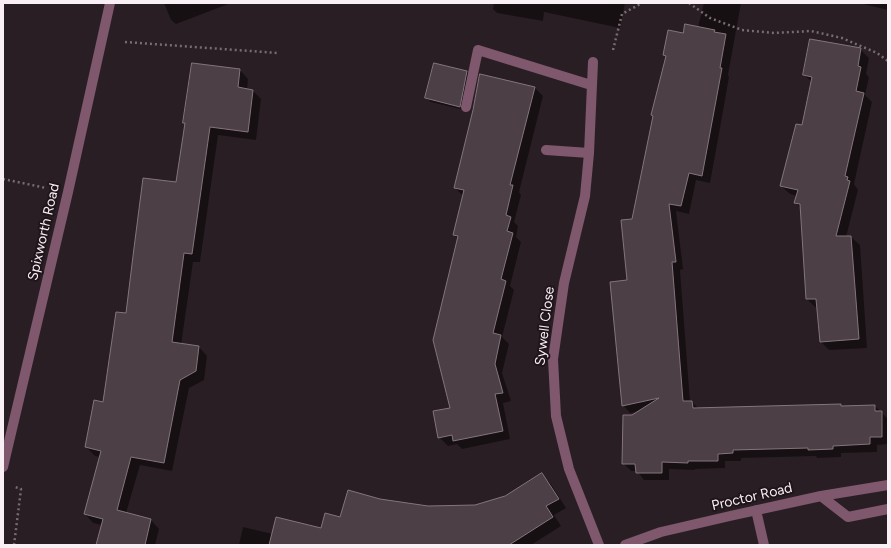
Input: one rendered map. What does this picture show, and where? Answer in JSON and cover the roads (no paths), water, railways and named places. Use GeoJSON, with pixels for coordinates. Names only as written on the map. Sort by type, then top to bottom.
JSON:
{"type":"FeatureCollection","features":[{"type":"Feature","properties":{"kind":"street","name":"Spixworth Road"},"geometry":{"type":"LineString","coordinates":[[3,467],[68,192],[110,3]]}},
{"type":"Feature","properties":{"kind":"street"},"geometry":{"type":"LineString","coordinates":[[466,107],[478,50],[591,85]]}},
{"type":"Feature","properties":{"kind":"street","name":"Sywell Close"},"geometry":{"type":"LineString","coordinates":[[593,62],[589,153],[585,196],[564,283],[553,359],[556,416],[570,469],[599,545]]}},
{"type":"Feature","properties":{"kind":"street"},"geometry":{"type":"LineString","coordinates":[[546,150],[589,153]]}},
{"type":"Feature","properties":{"kind":"street","name":"Proctor Road"},"geometry":{"type":"LineString","coordinates":[[625,545],[661,532],[756,510],[821,496],[888,485]]}},
{"type":"Feature","properties":{"kind":"street"},"geometry":{"type":"LineString","coordinates":[[821,496],[848,517],[888,509]]}},
{"type":"Feature","properties":{"kind":"street"},"geometry":{"type":"LineString","coordinates":[[756,510],[764,545]]}}]}
